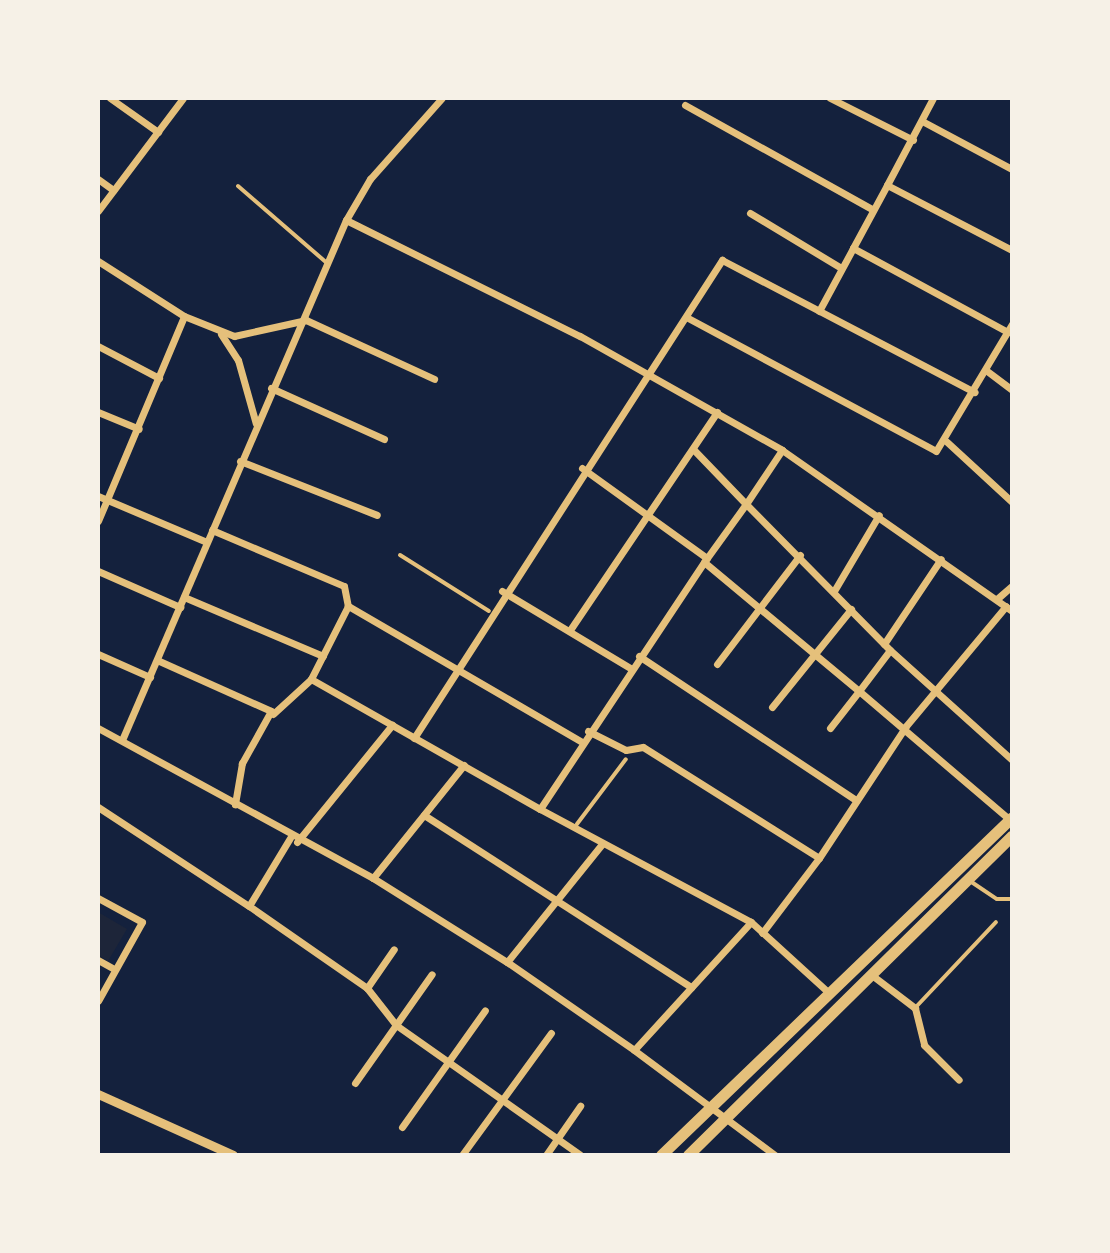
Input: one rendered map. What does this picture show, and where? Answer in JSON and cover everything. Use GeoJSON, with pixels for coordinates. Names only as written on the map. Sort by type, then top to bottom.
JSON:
{"type":"FeatureCollection","features":[{"type":"Feature","properties":{"kind":"main road"},"geometry":{"type":"LineString","coordinates":[[661,1155],[1011,818]]}},
{"type":"Feature","properties":{"kind":"main road"},"geometry":{"type":"LineString","coordinates":[[688,1155],[873,976],[1012,835]]}},
{"type":"Feature","properties":{"kind":"street"},"geometry":{"type":"LineString","coordinates":[[110,98],[158,132]]}},
{"type":"Feature","properties":{"kind":"street"},"geometry":{"type":"LineString","coordinates":[[98,211],[183,98]]}},
{"type":"Feature","properties":{"kind":"street"},"geometry":{"type":"LineString","coordinates":[[122,740],[271,388],[306,320],[346,220],[370,179],[442,98]]}},
{"type":"Feature","properties":{"kind":"street"},"geometry":{"type":"LineString","coordinates":[[830,98],[913,140]]}},
{"type":"Feature","properties":{"kind":"street"},"geometry":{"type":"LineString","coordinates":[[819,311],[933,98]]}},
{"type":"Feature","properties":{"kind":"street"},"geometry":{"type":"LineString","coordinates":[[685,105],[872,209]]}},
{"type":"Feature","properties":{"kind":"street"},"geometry":{"type":"LineString","coordinates":[[922,121],[1012,169]]}},
{"type":"Feature","properties":{"kind":"street"},"geometry":{"type":"LineString","coordinates":[[98,179],[113,190]]}},
{"type":"Feature","properties":{"kind":"street"},"geometry":{"type":"LineString","coordinates":[[887,185],[1012,250]]}},
{"type":"Feature","properties":{"kind":"street"},"geometry":{"type":"LineString","coordinates":[[750,213],[841,268]]}},
{"type":"Feature","properties":{"kind":"street"},"geometry":{"type":"LineString","coordinates":[[346,220],[649,374],[782,450],[998,598],[1009,609],[938,695],[906,726],[854,799],[819,858],[762,933]]}},
{"type":"Feature","properties":{"kind":"street"},"geometry":{"type":"LineString","coordinates":[[688,318],[936,451],[947,442],[1010,328],[853,248]]}},
{"type":"Feature","properties":{"kind":"street"},"geometry":{"type":"LineString","coordinates":[[414,738],[489,611],[582,468],[727,258],[819,311],[975,392]]}},
{"type":"Feature","properties":{"kind":"street"},"geometry":{"type":"LineString","coordinates":[[98,261],[184,316],[221,333],[238,360],[256,424]]}},
{"type":"Feature","properties":{"kind":"street"},"geometry":{"type":"LineString","coordinates":[[98,521],[184,316]]}},
{"type":"Feature","properties":{"kind":"street"},"geometry":{"type":"LineString","coordinates":[[221,333],[306,320],[434,379]]}},
{"type":"Feature","properties":{"kind":"street"},"geometry":{"type":"LineString","coordinates":[[98,346],[159,378]]}},
{"type":"Feature","properties":{"kind":"street"},"geometry":{"type":"LineString","coordinates":[[987,371],[1012,390]]}},
{"type":"Feature","properties":{"kind":"street"},"geometry":{"type":"LineString","coordinates":[[271,388],[384,439]]}},
{"type":"Feature","properties":{"kind":"street"},"geometry":{"type":"LineString","coordinates":[[98,412],[139,429]]}},
{"type":"Feature","properties":{"kind":"street"},"geometry":{"type":"LineString","coordinates":[[570,630],[645,514],[717,412]]}},
{"type":"Feature","properties":{"kind":"street"},"geometry":{"type":"LineString","coordinates":[[947,442],[1012,502]]}},
{"type":"Feature","properties":{"kind":"street"},"geometry":{"type":"LineString","coordinates":[[693,449],[887,647],[1012,760]]}},
{"type":"Feature","properties":{"kind":"street"},"geometry":{"type":"LineString","coordinates":[[540,809],[630,668],[782,450]]}},
{"type":"Feature","properties":{"kind":"street"},"geometry":{"type":"LineString","coordinates":[[240,461],[377,515]]}},
{"type":"Feature","properties":{"kind":"street"},"geometry":{"type":"LineString","coordinates":[[582,468],[706,560],[756,612],[906,726],[1011,818]]}},
{"type":"Feature","properties":{"kind":"street"},"geometry":{"type":"LineString","coordinates":[[98,496],[207,542]]}},
{"type":"Feature","properties":{"kind":"street"},"geometry":{"type":"LineString","coordinates":[[834,591],[879,515]]}},
{"type":"Feature","properties":{"kind":"street"},"geometry":{"type":"LineString","coordinates":[[212,530],[344,586],[348,606],[311,679],[273,714],[251,742],[235,804]]}},
{"type":"Feature","properties":{"kind":"street"},"geometry":{"type":"LineString","coordinates":[[717,664],[800,555]]}},
{"type":"Feature","properties":{"kind":"street"},"geometry":{"type":"LineString","coordinates":[[830,728],[859,691],[941,559]]}},
{"type":"Feature","properties":{"kind":"street"},"geometry":{"type":"LineString","coordinates":[[98,571],[180,607]]}},
{"type":"Feature","properties":{"kind":"street"},"geometry":{"type":"LineString","coordinates":[[998,598],[1012,586]]}},
{"type":"Feature","properties":{"kind":"street"},"geometry":{"type":"LineString","coordinates":[[502,591],[630,668]]}},
{"type":"Feature","properties":{"kind":"street"},"geometry":{"type":"LineString","coordinates":[[184,597],[323,656]]}},
{"type":"Feature","properties":{"kind":"street"},"geometry":{"type":"LineString","coordinates":[[348,606],[582,742]]}},
{"type":"Feature","properties":{"kind":"street"},"geometry":{"type":"LineString","coordinates":[[772,707],[851,609]]}},
{"type":"Feature","properties":{"kind":"street"},"geometry":{"type":"LineString","coordinates":[[98,654],[150,677]]}},
{"type":"Feature","properties":{"kind":"street"},"geometry":{"type":"LineString","coordinates":[[639,656],[854,799]]}},
{"type":"Feature","properties":{"kind":"street"},"geometry":{"type":"LineString","coordinates":[[157,660],[273,714]]}},
{"type":"Feature","properties":{"kind":"street"},"geometry":{"type":"LineString","coordinates":[[311,679],[540,809],[577,824],[602,844],[751,922],[828,992]]}},
{"type":"Feature","properties":{"kind":"street"},"geometry":{"type":"LineString","coordinates":[[249,906],[294,840],[392,725]]}},
{"type":"Feature","properties":{"kind":"street"},"geometry":{"type":"LineString","coordinates":[[98,728],[294,840],[373,878],[507,962],[634,1050],[711,1107],[724,1121],[775,1155]]}},
{"type":"Feature","properties":{"kind":"street"},"geometry":{"type":"LineString","coordinates":[[588,731],[626,750],[643,747],[819,858]]}},
{"type":"Feature","properties":{"kind":"street"},"geometry":{"type":"LineString","coordinates":[[373,878],[464,765]]}},
{"type":"Feature","properties":{"kind":"street"},"geometry":{"type":"LineString","coordinates":[[98,807],[367,988],[396,1025],[580,1155]]}},
{"type":"Feature","properties":{"kind":"street"},"geometry":{"type":"LineString","coordinates":[[424,815],[559,898],[691,987]]}},
{"type":"Feature","properties":{"kind":"street"},"geometry":{"type":"LineString","coordinates":[[507,962],[602,844]]}},
{"type":"Feature","properties":{"kind":"street"},"geometry":{"type":"LineString","coordinates":[[98,898],[142,922],[98,1001]]}},
{"type":"Feature","properties":{"kind":"street"},"geometry":{"type":"LineString","coordinates":[[634,1050],[751,922]]}},
{"type":"Feature","properties":{"kind":"street"},"geometry":{"type":"LineString","coordinates":[[367,988],[394,949]]}},
{"type":"Feature","properties":{"kind":"street"},"geometry":{"type":"LineString","coordinates":[[98,960],[114,969]]}},
{"type":"Feature","properties":{"kind":"street"},"geometry":{"type":"LineString","coordinates":[[355,1083],[432,974]]}},
{"type":"Feature","properties":{"kind":"street"},"geometry":{"type":"LineString","coordinates":[[873,976],[915,1008],[924,1045],[959,1080]]}},
{"type":"Feature","properties":{"kind":"street"},"geometry":{"type":"LineString","coordinates":[[402,1127],[485,1010]]}},
{"type":"Feature","properties":{"kind":"street"},"geometry":{"type":"LineString","coordinates":[[462,1155],[551,1033]]}},
{"type":"Feature","properties":{"kind":"street"},"geometry":{"type":"LineString","coordinates":[[98,1094],[226,1154]]}},
{"type":"Feature","properties":{"kind":"street"},"geometry":{"type":"LineString","coordinates":[[546,1155],[580,1106]]}},
{"type":"Feature","properties":{"kind":"lane"},"geometry":{"type":"LineString","coordinates":[[238,186],[327,263]]}},
{"type":"Feature","properties":{"kind":"lane"},"geometry":{"type":"LineString","coordinates":[[400,555],[489,611]]}},
{"type":"Feature","properties":{"kind":"lane"},"geometry":{"type":"LineString","coordinates":[[577,824],[626,759]]}},
{"type":"Feature","properties":{"kind":"lane"},"geometry":{"type":"LineString","coordinates":[[968,880],[997,899],[1012,899]]}},
{"type":"Feature","properties":{"kind":"lane"},"geometry":{"type":"LineString","coordinates":[[915,1008],[996,922]]}},
{"type":"Feature","properties":{"kind":"shaded area"},"geometry":{"type":"Polygon","coordinates":[[[98,912],[127,929],[108,961],[98,955],[98,912]]]}}]}
